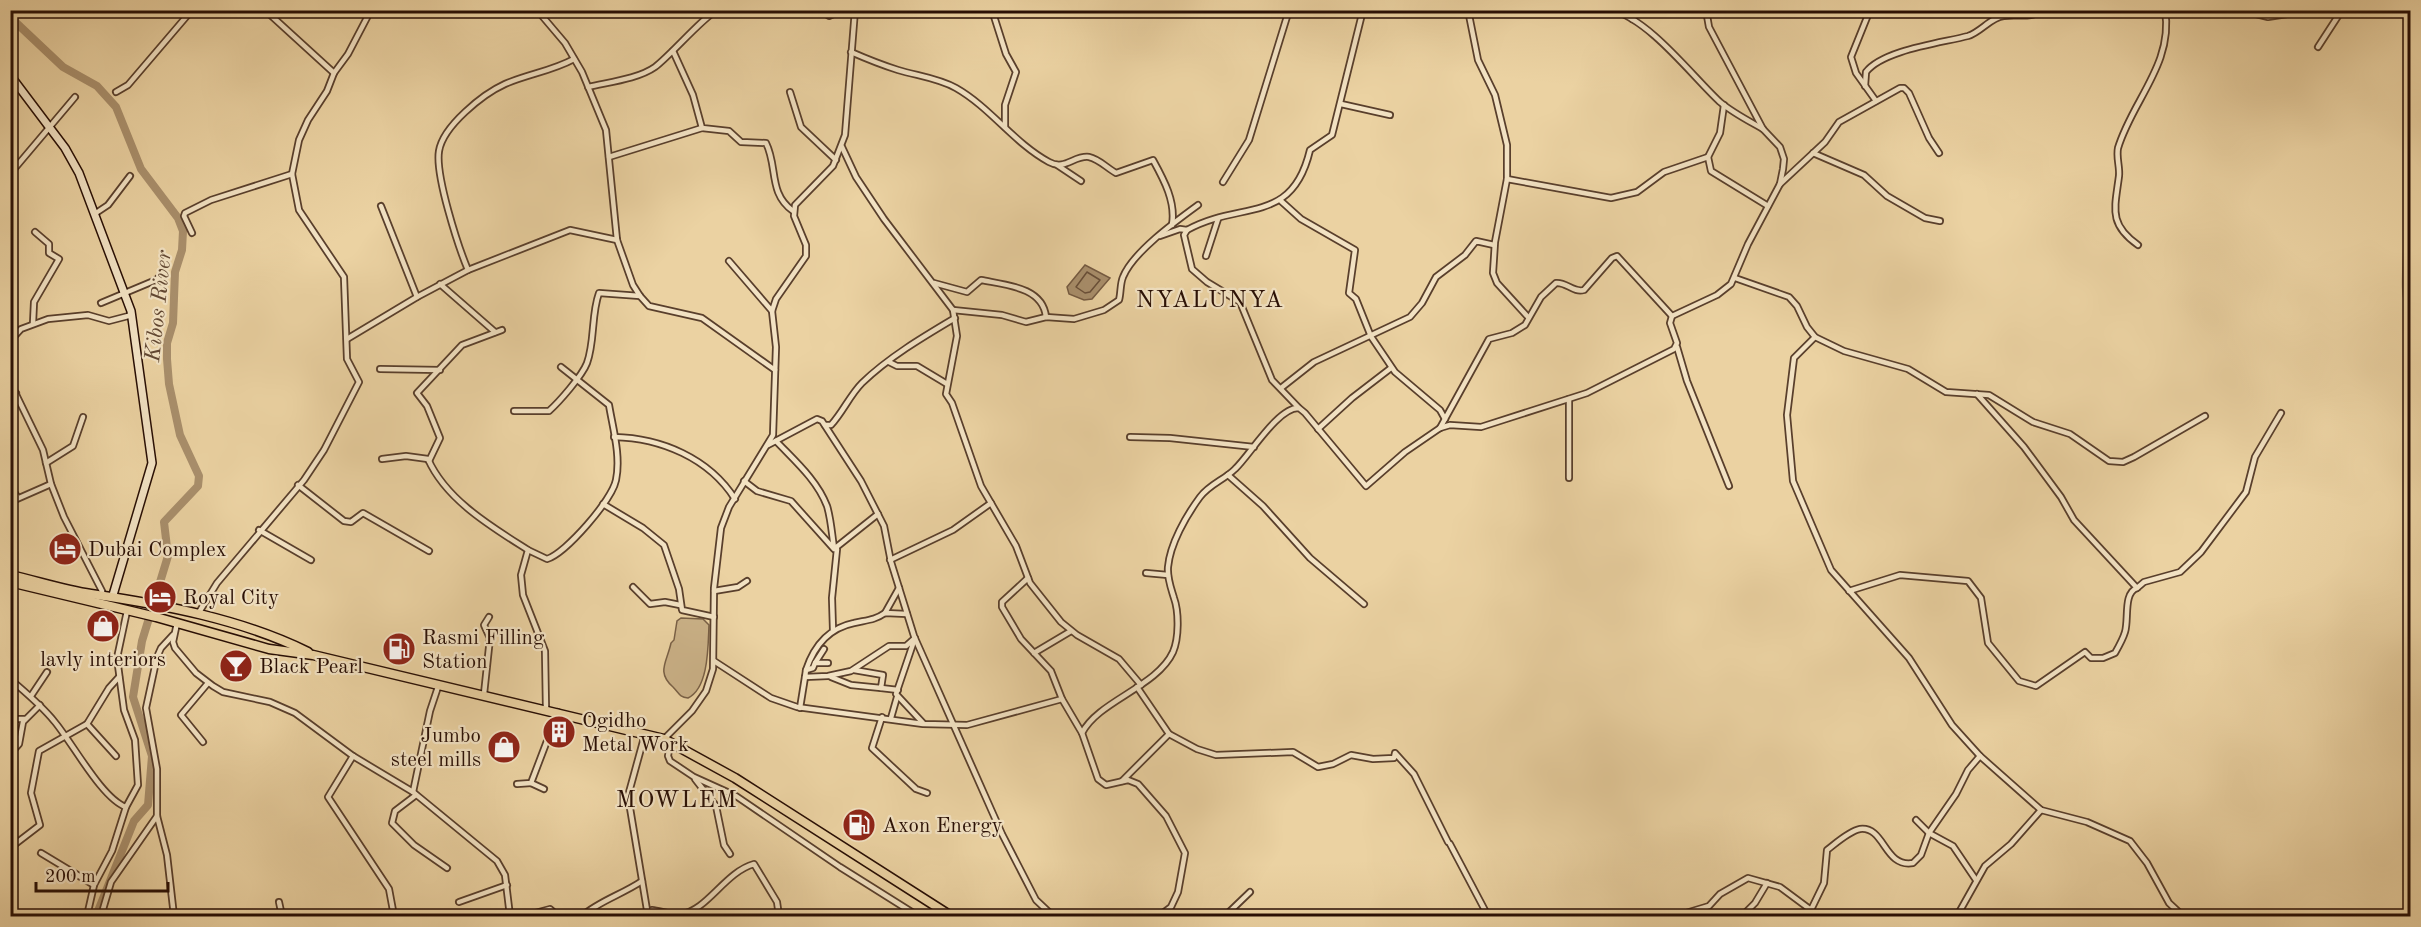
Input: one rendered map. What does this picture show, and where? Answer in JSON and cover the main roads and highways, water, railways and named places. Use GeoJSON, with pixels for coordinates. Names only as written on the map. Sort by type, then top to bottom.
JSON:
{"type":"FeatureCollection","features":[{"type":"Feature","properties":{"kind":"highway"},"geometry":{"type":"LineString","coordinates":[[10,575],[91,594],[113,595],[198,614],[268,633],[314,655]]}},
{"type":"Feature","properties":{"kind":"highway"},"geometry":{"type":"LineString","coordinates":[[10,582],[156,617],[263,647],[314,655],[484,694],[667,740],[735,778],[945,915]]}},
{"type":"Feature","properties":{"kind":"highway"},"geometry":{"type":"LineString","coordinates":[[263,647],[268,633]]}},
{"type":"Feature","properties":{"kind":"main road"},"geometry":{"type":"LineString","coordinates":[[10,75],[79,172],[126,292],[132,315],[152,463],[113,595]]}},
{"type":"Feature","properties":{"kind":"water"},"geometry":{"type":"Polygon","coordinates":[[[1085,265],[1110,278],[1092,299],[1084,300],[1069,294],[1067,287],[1085,265]]]}},
{"type":"Feature","properties":{"kind":"waterway","name":"Kibos River"},"geometry":{"type":"LineString","coordinates":[[10,17],[63,67],[97,86],[116,107],[141,169],[178,218],[183,231],[182,250],[175,272],[173,323],[167,343],[167,359],[169,384],[180,435],[199,476],[198,486],[164,522],[168,556],[142,641],[133,697],[152,756],[148,805],[134,821],[96,916]]}},
{"type":"Feature","properties":{"kind":"waterway"},"geometry":{"type":"LineString","coordinates":[[2410,50],[2410,61]]}},
{"type":"Feature","properties":{"kind":"waterway"},"geometry":{"type":"LineString","coordinates":[[2410,236],[2407,240],[2406,286],[2410,306]]}},
{"type":"Feature","properties":{"kind":"place","name":"Dubai Complex"},"geometry":{"type":"Point","coordinates":[65,549]}},
{"type":"Feature","properties":{"kind":"place","name":"Royal City"},"geometry":{"type":"Point","coordinates":[160,597]}},
{"type":"Feature","properties":{"kind":"place","name":"lavly interiors"},"geometry":{"type":"Point","coordinates":[103,626]}},
{"type":"Feature","properties":{"kind":"place","name":"Rasmi Filling Station"},"geometry":{"type":"Point","coordinates":[399,649]}},
{"type":"Feature","properties":{"kind":"place","name":"Black Pearl"},"geometry":{"type":"Point","coordinates":[236,666]}},
{"type":"Feature","properties":{"kind":"place","name":"Ogidho Metal Work"},"geometry":{"type":"Point","coordinates":[559,732]}},
{"type":"Feature","properties":{"kind":"place","name":"Jumbo steel mills"},"geometry":{"type":"Point","coordinates":[504,747]}},
{"type":"Feature","properties":{"kind":"place","name":"Axon Energy"},"geometry":{"type":"Point","coordinates":[859,825]}},
{"type":"Feature","properties":{"kind":"district","name":"NYALUNYA"},"geometry":{"type":"Point","coordinates":[1210,299]}},
{"type":"Feature","properties":{"kind":"district","name":"MOWLEM"},"geometry":{"type":"Point","coordinates":[677,799]}}]}
